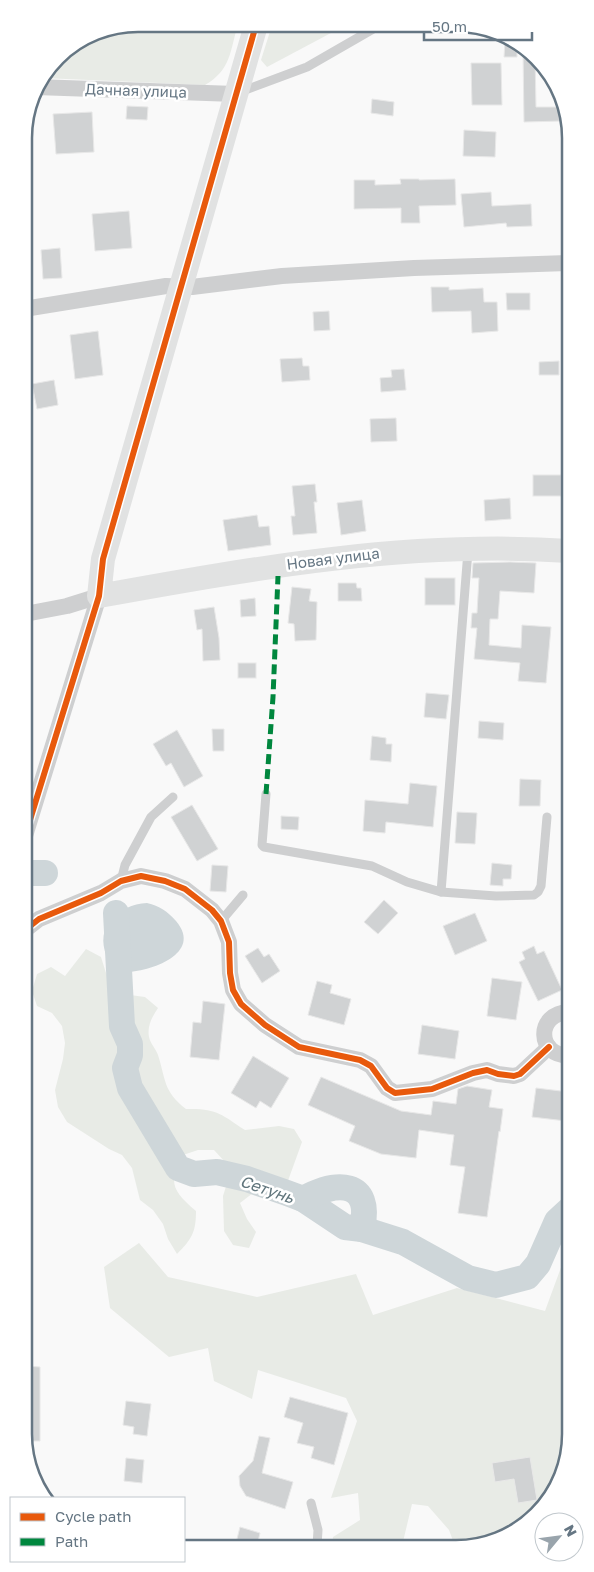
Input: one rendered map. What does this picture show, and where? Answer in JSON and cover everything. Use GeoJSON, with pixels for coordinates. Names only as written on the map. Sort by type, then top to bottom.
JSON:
{"type":"FeatureCollection","features":[{"type":"Feature","properties":{"kind":"street"},"geometry":{"type":"LineString","coordinates":[[32,812],[99,596],[103,559],[254,32]]}},
{"type":"Feature","properties":{"kind":"street","name":"Дачная улица"},"geometry":{"type":"LineString","coordinates":[[46,87],[235,94]]}},
{"type":"Feature","properties":{"kind":"street"},"geometry":{"type":"LineString","coordinates":[[33,308],[166,286],[192,288],[282,276],[414,268],[562,263]]}},
{"type":"Feature","properties":{"kind":"street","name":"Новая улица"},"geometry":{"type":"LineString","coordinates":[[99,596],[273,566],[375,554],[518,547],[562,550]]}},
{"type":"Feature","properties":{"kind":"street"},"geometry":{"type":"LineString","coordinates":[[33,613],[67,606],[99,596]]}},
{"type":"Feature","properties":{"kind":"street"},"geometry":{"type":"LineString","coordinates":[[32,924],[39,918],[101,892],[121,881],[141,876],[166,881],[185,889],[212,910],[221,921],[229,942],[230,974],[233,990],[241,1004],[265,1025],[299,1047],[360,1060],[371,1066],[387,1088],[395,1093],[432,1089],[473,1073],[488,1070],[498,1074],[514,1076],[520,1074],[549,1047]]}},
{"type":"Feature","properties":{"kind":"street"},"geometry":{"type":"LineString","coordinates":[[561,1012],[553,1016],[547,1023],[544,1031],[549,1047],[555,1053],[561,1055]]}},
{"type":"Feature","properties":{"kind":"lane"},"geometry":{"type":"LineString","coordinates":[[235,94],[307,67],[368,32]]}},
{"type":"Feature","properties":{"kind":"lane"},"geometry":{"type":"LineString","coordinates":[[441,892],[468,548]]}},
{"type":"Feature","properties":{"kind":"lane"},"geometry":{"type":"LineString","coordinates":[[266,794],[261,837],[264,847],[372,866],[407,882],[441,892],[496,896],[534,895],[541,886],[547,817]]}},
{"type":"Feature","properties":{"kind":"lane"},"geometry":{"type":"LineString","coordinates":[[121,881],[125,865],[151,817],[173,797]]}},
{"type":"Feature","properties":{"kind":"lane"},"geometry":{"type":"LineString","coordinates":[[221,921],[243,895]]}},
{"type":"Feature","properties":{"kind":"lane"},"geometry":{"type":"LineString","coordinates":[[311,1503],[318,1530],[317,1540]]}},
{"type":"Feature","properties":{"kind":"shaded area"},"geometry":{"type":"Polygon","coordinates":[[[138,32],[236,32],[225,66],[214,79],[205,85],[51,78],[63,63],[80,50],[111,36],[138,32]]]}},
{"type":"Feature","properties":{"kind":"shaded area"},"geometry":{"type":"Polygon","coordinates":[[[270,32],[333,32],[267,67],[261,60],[270,32]]]}},
{"type":"Feature","properties":{"kind":"shaded area"},"geometry":{"type":"Polygon","coordinates":[[[147,903],[170,914],[183,933],[183,944],[178,953],[156,966],[131,972],[120,972],[107,957],[104,946],[106,927],[118,913],[127,908],[147,903]]]}},
{"type":"Feature","properties":{"kind":"shaded area"},"geometry":{"type":"Polygon","coordinates":[[[86,949],[101,957],[106,973],[115,987],[130,995],[145,997],[158,1008],[150,1022],[149,1037],[158,1055],[169,1091],[186,1109],[218,1113],[245,1130],[279,1126],[294,1129],[302,1142],[285,1189],[253,1193],[240,1203],[247,1219],[256,1232],[249,1248],[233,1245],[224,1231],[223,1196],[228,1180],[226,1163],[214,1150],[198,1150],[183,1155],[175,1172],[174,1180],[178,1192],[196,1211],[192,1235],[177,1254],[168,1239],[163,1224],[153,1210],[140,1200],[132,1168],[122,1155],[109,1149],[67,1122],[58,1107],[55,1090],[65,1043],[62,1026],[52,1013],[37,1006],[32,992],[37,974],[51,967],[65,976],[86,949]]]}},
{"type":"Feature","properties":{"kind":"shaded area"},"geometry":{"type":"Polygon","coordinates":[[[139,1243],[168,1277],[257,1297],[356,1274],[373,1315],[457,1288],[545,1311],[561,1267],[561,1448],[558,1461],[540,1498],[514,1522],[490,1534],[453,1540],[449,1530],[428,1506],[412,1504],[403,1540],[333,1540],[333,1537],[360,1520],[358,1493],[331,1498],[357,1421],[346,1398],[258,1370],[252,1399],[214,1381],[208,1348],[169,1357],[110,1308],[104,1267],[139,1243]]]}},
{"type":"Feature","properties":{"kind":"building"},"geometry":{"type":"Polygon","coordinates":[[[505,45],[517,52],[517,57],[504,57],[505,45]]]}},
{"type":"Feature","properties":{"kind":"building"},"geometry":{"type":"Polygon","coordinates":[[[523,57],[535,68],[536,107],[557,107],[559,121],[524,122],[523,57]]]}},
{"type":"Feature","properties":{"kind":"building"},"geometry":{"type":"Polygon","coordinates":[[[471,63],[501,63],[502,105],[472,105],[471,63]]]}},
{"type":"Feature","properties":{"kind":"building"},"geometry":{"type":"Polygon","coordinates":[[[372,99],[394,102],[393,116],[371,113],[372,99]]]}},
{"type":"Feature","properties":{"kind":"building"},"geometry":{"type":"Polygon","coordinates":[[[127,106],[148,107],[147,120],[126,119],[127,106]]]}},
{"type":"Feature","properties":{"kind":"building"},"geometry":{"type":"Polygon","coordinates":[[[92,112],[94,152],[56,154],[53,114],[92,112]]]}},
{"type":"Feature","properties":{"kind":"building"},"geometry":{"type":"Polygon","coordinates":[[[464,130],[496,132],[495,157],[463,156],[464,130]]]}},
{"type":"Feature","properties":{"kind":"building"},"geometry":{"type":"Polygon","coordinates":[[[400,179],[455,179],[456,205],[419,206],[420,223],[401,223],[401,208],[354,209],[354,180],[375,180],[375,185],[401,184],[400,179]]]}},
{"type":"Feature","properties":{"kind":"building"},"geometry":{"type":"Polygon","coordinates":[[[491,192],[492,206],[531,204],[532,226],[507,227],[506,223],[464,227],[461,194],[491,192]]]}},
{"type":"Feature","properties":{"kind":"building"},"geometry":{"type":"Polygon","coordinates":[[[129,211],[132,248],[95,251],[92,214],[129,211]]]}},
{"type":"Feature","properties":{"kind":"building"},"geometry":{"type":"Polygon","coordinates":[[[60,248],[62,278],[43,279],[41,250],[60,248]]]}},
{"type":"Feature","properties":{"kind":"building"},"geometry":{"type":"Polygon","coordinates":[[[431,287],[449,287],[449,290],[483,288],[484,302],[497,302],[498,331],[472,333],[471,311],[432,312],[431,287]]]}},
{"type":"Feature","properties":{"kind":"building"},"geometry":{"type":"Polygon","coordinates":[[[506,293],[530,293],[530,310],[507,310],[506,293]]]}},
{"type":"Feature","properties":{"kind":"building"},"geometry":{"type":"Polygon","coordinates":[[[329,311],[330,330],[314,331],[313,312],[329,311]]]}},
{"type":"Feature","properties":{"kind":"building"},"geometry":{"type":"Polygon","coordinates":[[[98,331],[103,375],[75,379],[70,335],[98,331]]]}},
{"type":"Feature","properties":{"kind":"building"},"geometry":{"type":"Polygon","coordinates":[[[302,358],[303,366],[309,366],[310,380],[282,382],[280,359],[302,358]]]}},
{"type":"Feature","properties":{"kind":"building"},"geometry":{"type":"Polygon","coordinates":[[[559,361],[559,375],[539,375],[539,362],[559,361]]]}},
{"type":"Feature","properties":{"kind":"building"},"geometry":{"type":"Polygon","coordinates":[[[404,369],[406,390],[381,392],[380,378],[392,377],[391,370],[404,369]]]}},
{"type":"Feature","properties":{"kind":"building"},"geometry":{"type":"Polygon","coordinates":[[[54,380],[58,405],[37,409],[33,384],[54,380]]]}},
{"type":"Feature","properties":{"kind":"building"},"geometry":{"type":"Polygon","coordinates":[[[396,418],[397,441],[371,442],[370,419],[396,418]]]}},
{"type":"Feature","properties":{"kind":"building"},"geometry":{"type":"Polygon","coordinates":[[[533,475],[561,475],[561,496],[533,496],[533,475]]]}},
{"type":"Feature","properties":{"kind":"building"},"geometry":{"type":"Polygon","coordinates":[[[315,484],[317,502],[314,502],[317,533],[293,535],[291,516],[295,516],[292,486],[315,484]]]}},
{"type":"Feature","properties":{"kind":"building"},"geometry":{"type":"Polygon","coordinates":[[[510,498],[511,519],[485,521],[484,500],[510,498]]]}},
{"type":"Feature","properties":{"kind":"building"},"geometry":{"type":"Polygon","coordinates":[[[362,500],[366,531],[341,535],[337,503],[362,500]]]}},
{"type":"Feature","properties":{"kind":"building"},"geometry":{"type":"Polygon","coordinates":[[[257,515],[259,527],[269,526],[271,545],[228,551],[223,520],[257,515]]]}},
{"type":"Feature","properties":{"kind":"building"},"geometry":{"type":"Polygon","coordinates":[[[473,563],[536,563],[534,593],[500,591],[498,619],[490,619],[489,645],[521,648],[522,625],[551,627],[546,683],[518,681],[520,663],[474,659],[477,628],[471,628],[472,613],[477,613],[479,578],[472,578],[473,563]]]}},
{"type":"Feature","properties":{"kind":"building"},"geometry":{"type":"Polygon","coordinates":[[[425,578],[455,578],[455,605],[425,605],[425,578]]]}},
{"type":"Feature","properties":{"kind":"building"},"geometry":{"type":"Polygon","coordinates":[[[338,583],[356,583],[357,588],[361,588],[362,601],[338,601],[338,583]]]}},
{"type":"Feature","properties":{"kind":"building"},"geometry":{"type":"Polygon","coordinates":[[[292,587],[311,589],[309,601],[317,602],[316,640],[295,641],[294,624],[288,623],[292,587]]]}},
{"type":"Feature","properties":{"kind":"building"},"geometry":{"type":"Polygon","coordinates":[[[255,598],[256,616],[241,617],[240,600],[255,598]]]}},
{"type":"Feature","properties":{"kind":"building"},"geometry":{"type":"Polygon","coordinates":[[[214,607],[220,660],[203,661],[202,629],[197,630],[194,610],[214,607]]]}},
{"type":"Feature","properties":{"kind":"building"},"geometry":{"type":"Polygon","coordinates":[[[238,663],[256,663],[256,678],[238,678],[238,663]]]}},
{"type":"Feature","properties":{"kind":"building"},"geometry":{"type":"Polygon","coordinates":[[[426,693],[449,695],[446,719],[424,717],[426,693]]]}},
{"type":"Feature","properties":{"kind":"building"},"geometry":{"type":"Polygon","coordinates":[[[479,721],[504,723],[503,740],[478,738],[479,721]]]}},
{"type":"Feature","properties":{"kind":"building"},"geometry":{"type":"Polygon","coordinates":[[[212,729],[224,729],[224,751],[213,751],[212,729]]]}},
{"type":"Feature","properties":{"kind":"building"},"geometry":{"type":"Polygon","coordinates":[[[177,730],[203,776],[184,787],[171,763],[166,766],[153,744],[177,730]]]}},
{"type":"Feature","properties":{"kind":"building"},"geometry":{"type":"Polygon","coordinates":[[[372,736],[386,738],[386,744],[392,744],[391,762],[370,760],[372,736]]]}},
{"type":"Feature","properties":{"kind":"building"},"geometry":{"type":"Polygon","coordinates":[[[520,779],[541,780],[540,806],[519,806],[520,779]]]}},
{"type":"Feature","properties":{"kind":"building"},"geometry":{"type":"Polygon","coordinates":[[[410,783],[437,786],[433,827],[386,822],[385,833],[363,831],[365,800],[408,804],[410,783]]]}},
{"type":"Feature","properties":{"kind":"building"},"geometry":{"type":"Polygon","coordinates":[[[192,805],[218,849],[197,861],[171,817],[192,805]]]}},
{"type":"Feature","properties":{"kind":"building"},"geometry":{"type":"Polygon","coordinates":[[[457,812],[477,813],[475,844],[455,843],[457,812]]]}},
{"type":"Feature","properties":{"kind":"building"},"geometry":{"type":"Polygon","coordinates":[[[281,816],[299,817],[298,830],[281,829],[281,816]]]}},
{"type":"Feature","properties":{"kind":"building"},"geometry":{"type":"Polygon","coordinates":[[[492,863],[512,865],[511,879],[503,879],[503,886],[490,885],[492,863]]]}},
{"type":"Feature","properties":{"kind":"building"},"geometry":{"type":"Polygon","coordinates":[[[212,865],[228,866],[226,892],[210,891],[212,865]]]}},
{"type":"Feature","properties":{"kind":"building"},"geometry":{"type":"Polygon","coordinates":[[[384,900],[398,913],[378,934],[364,922],[384,900]]]}},
{"type":"Feature","properties":{"kind":"building"},"geometry":{"type":"Polygon","coordinates":[[[475,913],[487,941],[455,955],[443,926],[475,913]]]}},
{"type":"Feature","properties":{"kind":"building"},"geometry":{"type":"Polygon","coordinates":[[[534,946],[537,954],[544,951],[561,990],[538,1001],[519,962],[525,959],[522,952],[534,946]]]}},
{"type":"Feature","properties":{"kind":"building"},"geometry":{"type":"Polygon","coordinates":[[[258,948],[264,957],[269,954],[280,971],[262,983],[245,956],[258,948]]]}},
{"type":"Feature","properties":{"kind":"building"},"geometry":{"type":"Polygon","coordinates":[[[492,978],[522,982],[516,1020],[487,1016],[492,978]]]}},
{"type":"Feature","properties":{"kind":"building"},"geometry":{"type":"Polygon","coordinates":[[[317,981],[332,985],[330,993],[351,999],[344,1025],[308,1015],[317,981]]]}},
{"type":"Feature","properties":{"kind":"building"},"geometry":{"type":"Polygon","coordinates":[[[203,1001],[225,1004],[219,1060],[190,1057],[193,1022],[201,1023],[203,1001]]]}},
{"type":"Feature","properties":{"kind":"building"},"geometry":{"type":"Polygon","coordinates":[[[422,1025],[459,1031],[455,1059],[418,1054],[422,1025]]]}},
{"type":"Feature","properties":{"kind":"building"},"geometry":{"type":"Polygon","coordinates":[[[253,1056],[289,1078],[271,1108],[260,1101],[256,1108],[231,1093],[253,1056]]]}},
{"type":"Feature","properties":{"kind":"building"},"geometry":{"type":"Polygon","coordinates":[[[321,1077],[401,1111],[431,1115],[433,1101],[456,1104],[458,1089],[467,1086],[492,1090],[489,1107],[503,1109],[487,1217],[458,1213],[465,1167],[450,1165],[454,1135],[419,1130],[416,1158],[381,1154],[349,1141],[355,1126],[308,1105],[321,1077]]]}},
{"type":"Feature","properties":{"kind":"building"},"geometry":{"type":"Polygon","coordinates":[[[536,1088],[561,1091],[561,1120],[532,1117],[536,1088]]]}},
{"type":"Feature","properties":{"kind":"building"},"geometry":{"type":"Polygon","coordinates":[[[32,1366],[40,1367],[40,1441],[32,1441],[32,1366]]]}},
{"type":"Feature","properties":{"kind":"building"},"geometry":{"type":"Polygon","coordinates":[[[290,1397],[348,1413],[334,1465],[311,1458],[314,1447],[297,1443],[303,1423],[284,1417],[290,1397]]]}},
{"type":"Feature","properties":{"kind":"building"},"geometry":{"type":"Polygon","coordinates":[[[126,1401],[151,1404],[147,1436],[133,1434],[134,1427],[123,1425],[126,1401]]]}},
{"type":"Feature","properties":{"kind":"building"},"geometry":{"type":"Polygon","coordinates":[[[259,1436],[270,1438],[262,1473],[293,1482],[285,1509],[246,1496],[240,1486],[239,1476],[253,1461],[259,1436]]]}},
{"type":"Feature","properties":{"kind":"building"},"geometry":{"type":"Polygon","coordinates":[[[530,1457],[537,1500],[518,1503],[514,1479],[495,1482],[492,1463],[530,1457]]]}},
{"type":"Feature","properties":{"kind":"building"},"geometry":{"type":"Polygon","coordinates":[[[126,1458],[144,1460],[142,1483],[124,1481],[126,1458]]]}},
{"type":"Feature","properties":{"kind":"building"},"geometry":{"type":"Polygon","coordinates":[[[240,1527],[260,1533],[258,1540],[237,1540],[240,1527]]]}},
{"type":"Feature","properties":{"kind":"waterway","name":"Сетунь"},"geometry":{"type":"LineString","coordinates":[[32,873],[45,873]]}},
{"type":"Feature","properties":{"kind":"waterway","name":"Сетунь"},"geometry":{"type":"LineString","coordinates":[[116,913],[122,1026],[130,1044],[130,1055],[125,1068],[130,1088],[178,1168],[194,1174],[217,1172],[247,1179],[287,1193],[303,1199],[345,1227],[362,1229],[403,1242],[468,1278],[496,1285],[527,1277],[538,1264],[557,1221],[561,1217]]}},
{"type":"Feature","properties":{"kind":"waterway"},"geometry":{"type":"LineString","coordinates":[[303,1199],[328,1189],[349,1188],[357,1193],[362,1201],[364,1213],[362,1229]]}},
{"type":"Feature","properties":{"kind":"marked path"},"geometry":{"type":"LineString","coordinates":[[266,794],[273,697],[278,576]]}},
{"type":"Feature","properties":{"kind":"cycle path"},"geometry":{"type":"LineString","coordinates":[[32,812],[99,596],[103,559],[254,32]]}},
{"type":"Feature","properties":{"kind":"cycle path"},"geometry":{"type":"LineString","coordinates":[[32,924],[39,919],[101,893],[121,881],[141,876],[165,881],[185,889],[212,910],[221,921],[229,942],[230,973],[233,990],[241,1004],[265,1025],[299,1047],[360,1060],[371,1066],[387,1088],[395,1093],[432,1089],[473,1073],[487,1070],[498,1074],[514,1076],[520,1074],[549,1047]]}}]}
